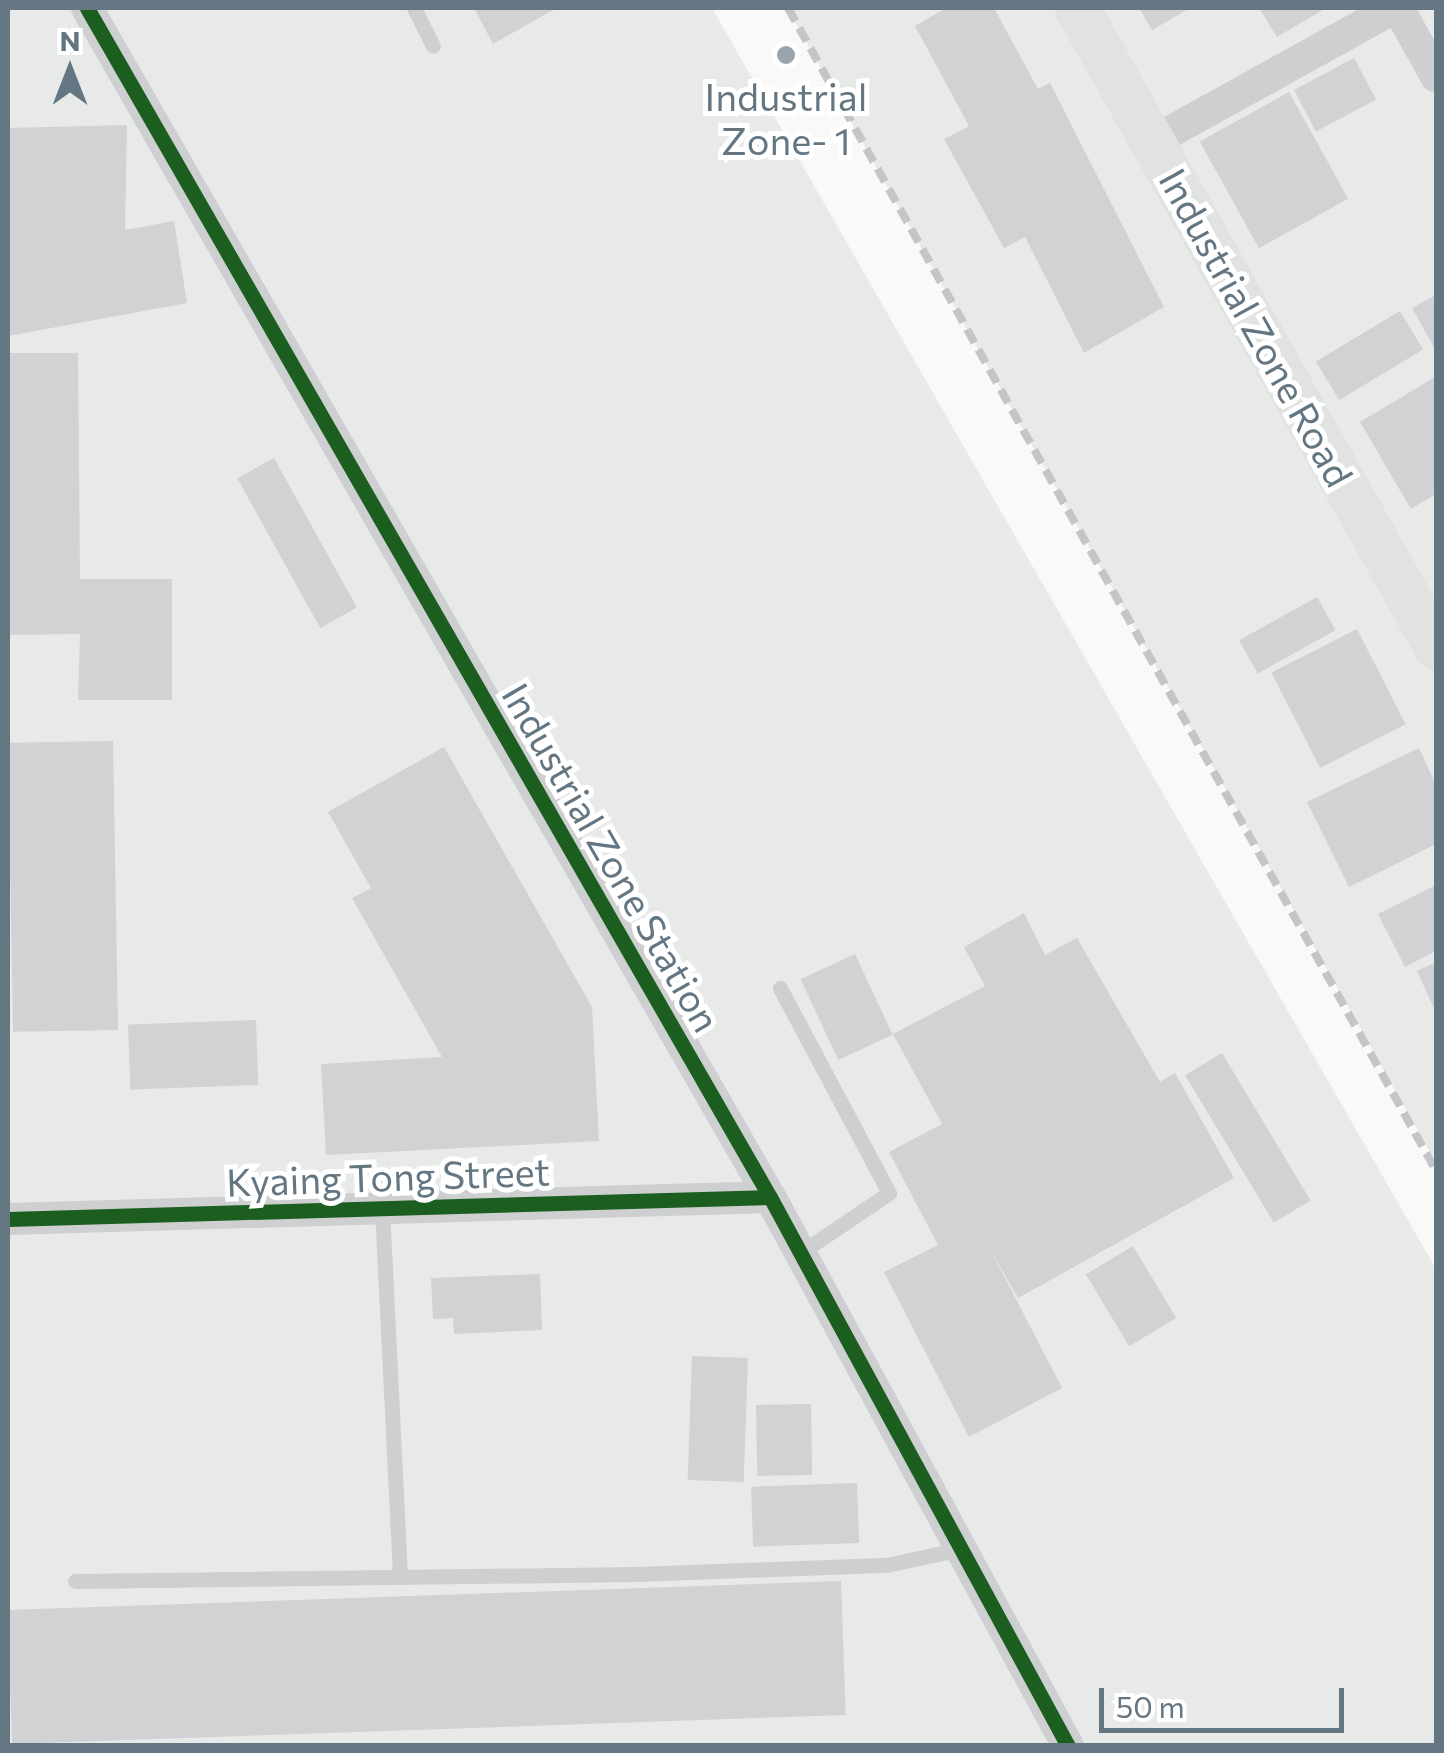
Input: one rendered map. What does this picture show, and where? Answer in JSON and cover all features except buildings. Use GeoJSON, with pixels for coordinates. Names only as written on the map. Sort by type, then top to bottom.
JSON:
{"type":"FeatureCollection","features":[{"type":"Feature","properties":{"kind":"street","name":"Industrial Zone Station"},"geometry":{"type":"LineString","coordinates":[[88,8],[770,1197],[1068,1746]]}},
{"type":"Feature","properties":{"kind":"street","name":"Industrial Zone Road"},"geometry":{"type":"LineString","coordinates":[[1077,8],[1436,648]]}},
{"type":"Feature","properties":{"kind":"street"},"geometry":{"type":"LineString","coordinates":[[1152,142],[1396,8],[1436,76]]}},
{"type":"Feature","properties":{"kind":"street","name":"Kyaing Tong Street"},"geometry":{"type":"LineString","coordinates":[[8,1219],[770,1197]]}},
{"type":"Feature","properties":{"kind":"lane"},"geometry":{"type":"LineString","coordinates":[[414,8],[433,46]]}},
{"type":"Feature","properties":{"kind":"lane"},"geometry":{"type":"LineString","coordinates":[[780,988],[890,1193],[800,1253]]}},
{"type":"Feature","properties":{"kind":"lane"},"geometry":{"type":"LineString","coordinates":[[382,1208],[400,1577]]}},
{"type":"Feature","properties":{"kind":"lane"},"geometry":{"type":"LineString","coordinates":[[74,1581],[887,1565],[961,1549]]}},
{"type":"Feature","properties":{"kind":"shaded area"},"geometry":{"type":"Polygon","coordinates":[[[8,8],[712,8],[1436,1269],[1436,1745],[8,1746],[8,8]]]}},
{"type":"Feature","properties":{"kind":"shaded area"},"geometry":{"type":"Polygon","coordinates":[[[787,8],[1436,8],[1436,1163],[1085,540],[787,8]]]}},
{"type":"Feature","properties":{"kind":"railway"},"geometry":{"type":"LineString","coordinates":[[788,8],[1436,1171]]}},
{"type":"Feature","properties":{"kind":"cycle path"},"geometry":{"type":"LineString","coordinates":[[87,8],[770,1197],[1068,1746]]}},
{"type":"Feature","properties":{"kind":"cycle path"},"geometry":{"type":"LineString","coordinates":[[8,1219],[770,1197]]}},
{"type":"Feature","properties":{"kind":"place","name":"Industrial Zone- 1"},"geometry":{"type":"Point","coordinates":[786,55]}}]}
